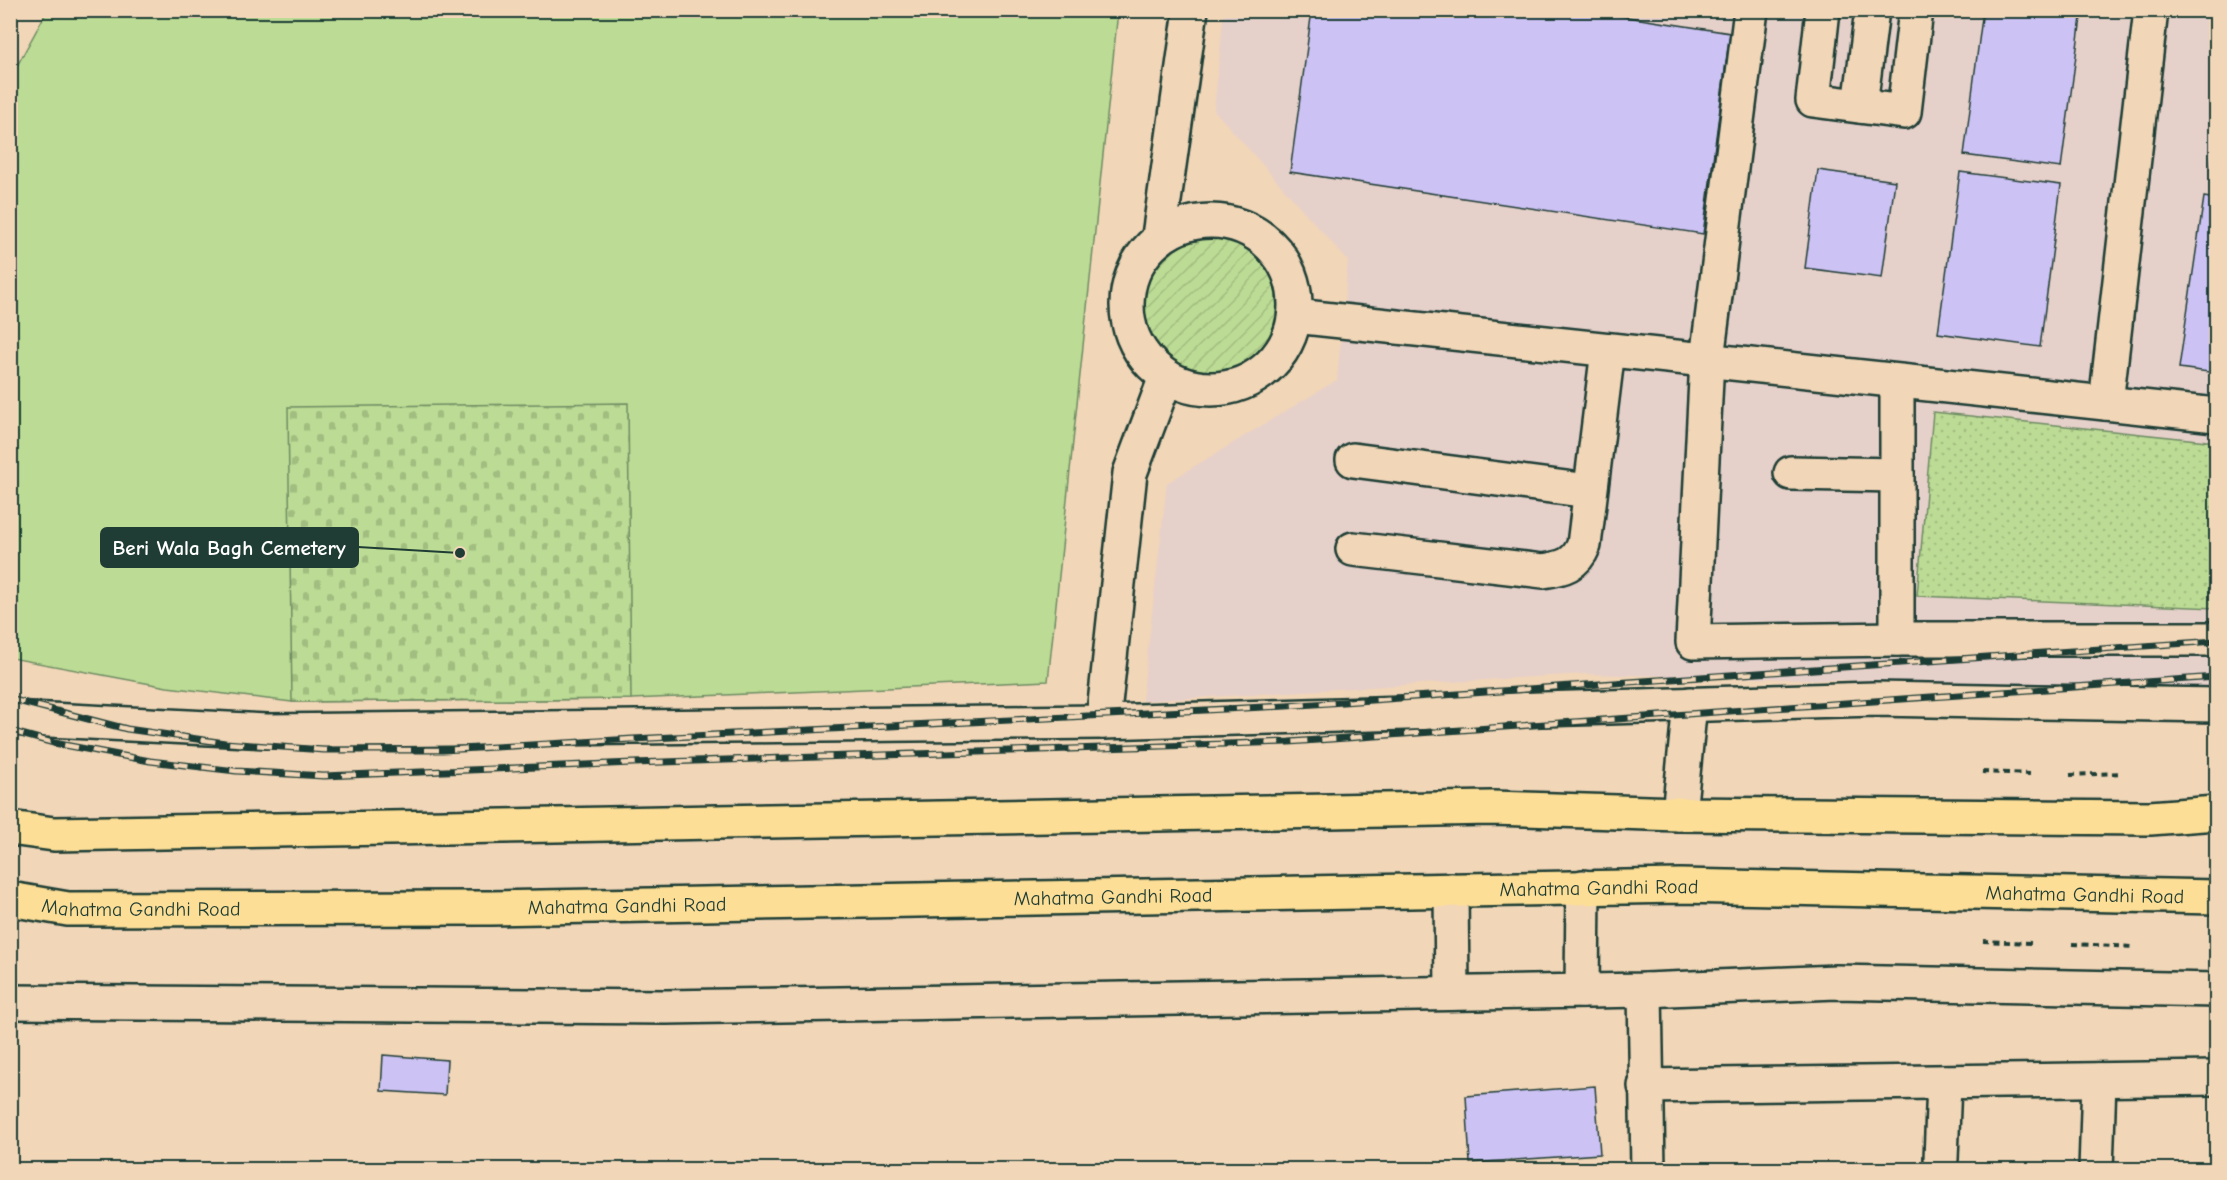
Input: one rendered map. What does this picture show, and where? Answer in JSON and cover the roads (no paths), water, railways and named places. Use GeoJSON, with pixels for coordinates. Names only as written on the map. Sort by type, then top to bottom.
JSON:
{"type":"FeatureCollection","features":[{"type":"Feature","properties":{"kind":"main road"},"geometry":{"type":"LineString","coordinates":[[10,828],[54,834],[1492,808],[1679,814],[2150,818],[2217,813]]}},
{"type":"Feature","properties":{"kind":"main road","name":"Mahatma Gandhi Road"},"geometry":{"type":"LineString","coordinates":[[10,899],[68,909],[490,908],[1680,886],[2217,897]]}},
{"type":"Feature","properties":{"kind":"street"},"geometry":{"type":"LineString","coordinates":[[1159,236],[1191,10]]}},
{"type":"Feature","properties":{"kind":"street"},"geometry":{"type":"LineString","coordinates":[[1751,10],[1707,359],[1693,642],[1898,639],[2217,639]]}},
{"type":"Feature","properties":{"kind":"street"},"geometry":{"type":"LineString","coordinates":[[1823,10],[1813,100],[1904,112],[1916,10]]}},
{"type":"Feature","properties":{"kind":"street"},"geometry":{"type":"LineString","coordinates":[[1860,106],[1872,10]]}},
{"type":"Feature","properties":{"kind":"street"},"geometry":{"type":"LineString","coordinates":[[2106,403],[2151,10]]}},
{"type":"Feature","properties":{"kind":"street"},"geometry":{"type":"LineString","coordinates":[[1223,220],[1247,227],[1279,253],[1293,283],[1295,316],[1283,350],[1263,373],[1230,388],[1199,389],[1166,377],[1143,356],[1129,326],[1127,293],[1139,259],[1159,236],[1188,222],[1223,220]]}},
{"type":"Feature","properties":{"kind":"street"},"geometry":{"type":"LineString","coordinates":[[1295,316],[2217,415]]}},
{"type":"Feature","properties":{"kind":"street"},"geometry":{"type":"LineString","coordinates":[[1353,549],[1543,571],[1563,568],[1573,562],[1580,555],[1584,545],[1608,350]]}},
{"type":"Feature","properties":{"kind":"street"},"geometry":{"type":"LineString","coordinates":[[1103,722],[1130,473],[1166,377]]}},
{"type":"Feature","properties":{"kind":"street"},"geometry":{"type":"LineString","coordinates":[[1897,382],[1898,639]]}},
{"type":"Feature","properties":{"kind":"street"},"geometry":{"type":"LineString","coordinates":[[1353,459],[1589,491]]}},
{"type":"Feature","properties":{"kind":"street"},"geometry":{"type":"LineString","coordinates":[[1791,473],[1897,476]]}},
{"type":"Feature","properties":{"kind":"street"},"geometry":{"type":"LineString","coordinates":[[10,718],[267,731],[1103,722],[1875,699],[2217,705]]}},
{"type":"Feature","properties":{"kind":"street"},"geometry":{"type":"LineString","coordinates":[[1679,814],[1690,704]]}},
{"type":"Feature","properties":{"kind":"street"},"geometry":{"type":"LineString","coordinates":[[1582,991],[1583,887]]}},
{"type":"Feature","properties":{"kind":"street"},"geometry":{"type":"LineString","coordinates":[[1451,890],[1452,993]]}},
{"type":"Feature","properties":{"kind":"street"},"geometry":{"type":"LineString","coordinates":[[10,1002],[666,1007],[1645,990],[1836,982],[2217,990]]}},
{"type":"Feature","properties":{"kind":"street"},"geometry":{"type":"LineString","coordinates":[[1645,990],[1648,1170]]}},
{"type":"Feature","properties":{"kind":"street"},"geometry":{"type":"LineString","coordinates":[[1645,1086],[2217,1078]]}},
{"type":"Feature","properties":{"kind":"street"},"geometry":{"type":"LineString","coordinates":[[2096,1170],[2099,1080]]}},
{"type":"Feature","properties":{"kind":"street"},"geometry":{"type":"LineString","coordinates":[[1941,1158],[1944,1082]]}},
{"type":"Feature","properties":{"kind":"railway"},"geometry":{"type":"LineString","coordinates":[[10,699],[127,729],[225,743],[324,750],[443,750],[1286,706],[2216,641]]}},
{"type":"Feature","properties":{"kind":"railway"},"geometry":{"type":"LineString","coordinates":[[10,731],[54,743],[150,761],[236,771],[324,776],[633,763],[1289,742],[2216,677]]}},
{"type":"Feature","properties":{"kind":"place","name":"Beri Wala Bagh Cemetery"},"geometry":{"type":"Point","coordinates":[460,553]}}]}
